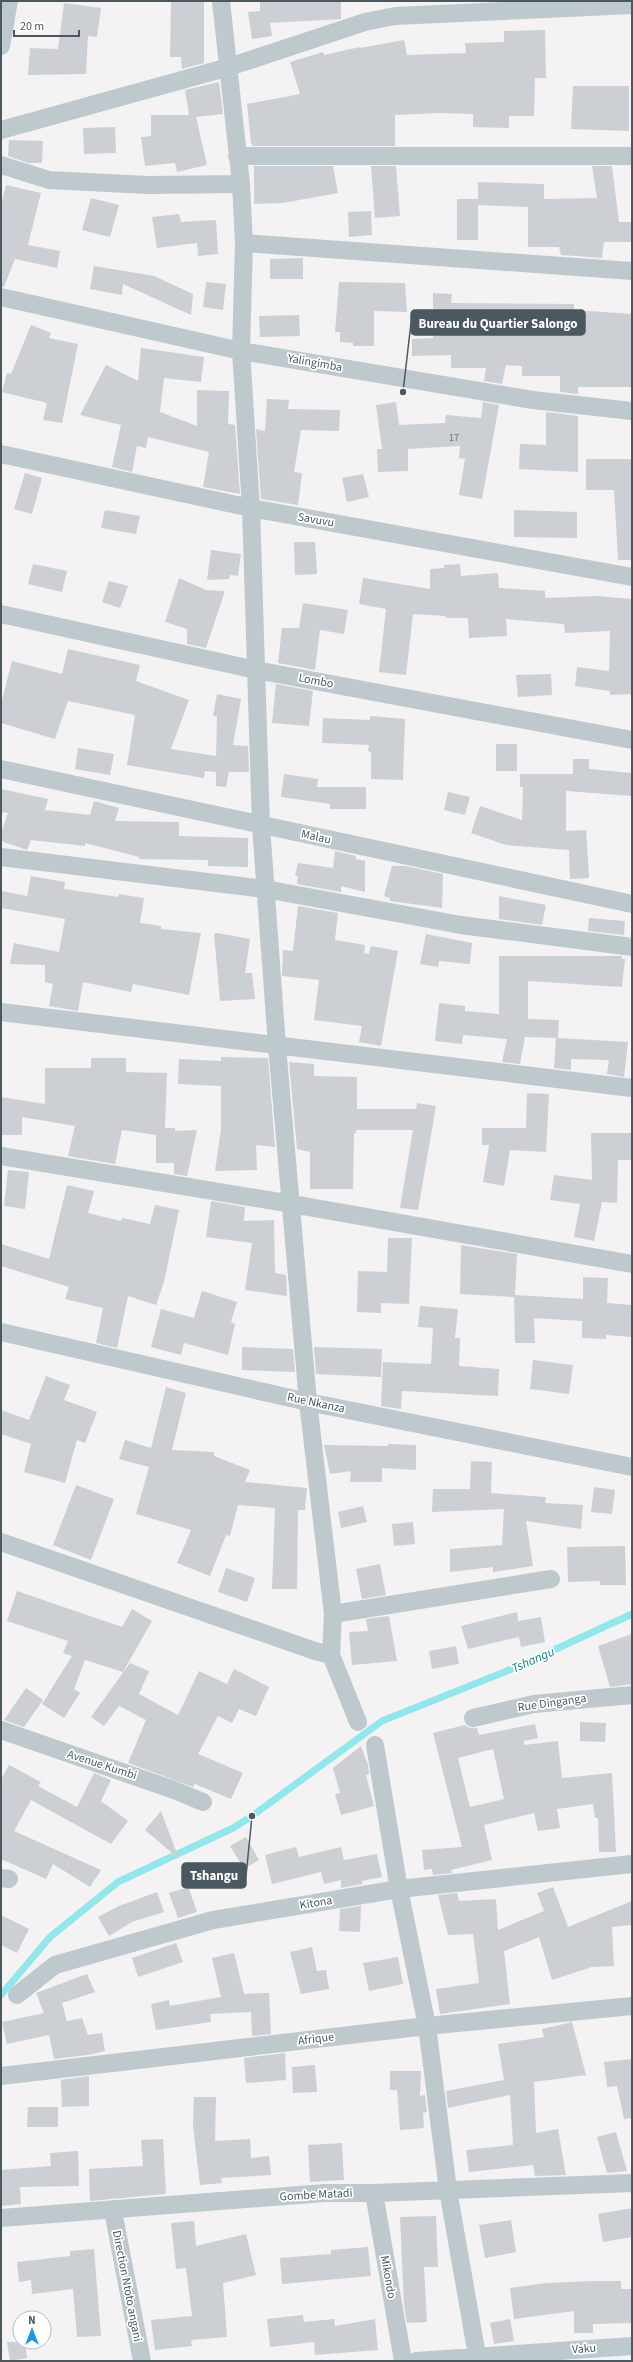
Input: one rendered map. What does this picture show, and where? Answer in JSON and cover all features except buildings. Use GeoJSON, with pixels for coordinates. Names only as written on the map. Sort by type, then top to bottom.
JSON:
{"type":"FeatureCollection","features":[{"type":"Feature","properties":{"kind":"street"},"geometry":{"type":"LineString","coordinates":[[1,46],[9,1]]}},
{"type":"Feature","properties":{"kind":"street"},"geometry":{"type":"LineString","coordinates":[[221,1],[229,67],[244,243],[241,351],[251,508],[261,826],[277,1046],[292,1204],[308,1402],[333,1614],[331,1655],[358,1722]]}},
{"type":"Feature","properties":{"kind":"street"},"geometry":{"type":"LineString","coordinates":[[1,130],[229,67],[365,22],[395,16],[632,5]]}},
{"type":"Feature","properties":{"kind":"street"},"geometry":{"type":"LineString","coordinates":[[237,156],[632,156]]}},
{"type":"Feature","properties":{"kind":"street"},"geometry":{"type":"LineString","coordinates":[[1,165],[49,180],[147,185],[240,184]]}},
{"type":"Feature","properties":{"kind":"street"},"geometry":{"type":"LineString","coordinates":[[244,243],[632,271]]}},
{"type":"Feature","properties":{"kind":"street","name":"Yalingimba"},"geometry":{"type":"LineString","coordinates":[[1,297],[241,351],[533,400],[632,411]]}},
{"type":"Feature","properties":{"kind":"street","name":"Savuvu"},"geometry":{"type":"LineString","coordinates":[[1,454],[251,508],[632,577]]}},
{"type":"Feature","properties":{"kind":"street","name":"Lombo"},"geometry":{"type":"LineString","coordinates":[[1,614],[256,670],[632,740]]}},
{"type":"Feature","properties":{"kind":"street","name":"Malau"},"geometry":{"type":"LineString","coordinates":[[1,769],[261,826],[632,904]]}},
{"type":"Feature","properties":{"kind":"street"},"geometry":{"type":"LineString","coordinates":[[1,856],[266,889],[461,925],[632,947]]}},
{"type":"Feature","properties":{"kind":"street"},"geometry":{"type":"LineString","coordinates":[[1,1012],[632,1088]]}},
{"type":"Feature","properties":{"kind":"street"},"geometry":{"type":"LineString","coordinates":[[1,1156],[292,1204],[632,1264]]}},
{"type":"Feature","properties":{"kind":"street","name":"Rue Nkanza"},"geometry":{"type":"LineString","coordinates":[[1,1332],[308,1402],[632,1467]]}},
{"type":"Feature","properties":{"kind":"street"},"geometry":{"type":"LineString","coordinates":[[1,1542],[315,1651],[331,1655]]}},
{"type":"Feature","properties":{"kind":"street"},"geometry":{"type":"LineString","coordinates":[[333,1614],[551,1579]]}},
{"type":"Feature","properties":{"kind":"street","name":"Rue Dinganga"},"geometry":{"type":"LineString","coordinates":[[473,1718],[534,1704],[632,1694]]}},
{"type":"Feature","properties":{"kind":"street","name":"Avenue Kumbi"},"geometry":{"type":"LineString","coordinates":[[1,1730],[174,1790],[203,1802]]}},
{"type":"Feature","properties":{"kind":"street"},"geometry":{"type":"LineString","coordinates":[[375,1745],[399,1889],[428,2026],[448,2190],[478,2359]]}},
{"type":"Feature","properties":{"kind":"street","name":"Kitona"},"geometry":{"type":"LineString","coordinates":[[17,1996],[55,1965],[76,1957],[213,1920],[399,1889],[632,1864]]}},
{"type":"Feature","properties":{"kind":"street","name":"Afrique"},"geometry":{"type":"LineString","coordinates":[[1,2076],[428,2026],[632,2006]]}},
{"type":"Feature","properties":{"kind":"street","name":"Gombe Matadi"},"geometry":{"type":"LineString","coordinates":[[1,2218],[113,2211],[325,2193],[374,2193],[632,2183]]}},
{"type":"Feature","properties":{"kind":"street","name":"Mikondo"},"geometry":{"type":"LineString","coordinates":[[374,2193],[403,2361]]}},
{"type":"Feature","properties":{"kind":"street","name":"Direction Ntoto angani"},"geometry":{"type":"LineString","coordinates":[[113,2211],[142,2361]]}},
{"type":"Feature","properties":{"kind":"street","name":"Vaku"},"geometry":{"type":"LineString","coordinates":[[416,2361],[478,2359],[632,2346]]}},
{"type":"Feature","properties":{"kind":"waterway","name":"Tshangu"},"geometry":{"type":"LineString","coordinates":[[1,1995],[50,1937],[118,1882],[233,1828],[252,1816],[382,1721],[517,1667],[632,1614]]}},
{"type":"Feature","properties":{"kind":"place","name":"Bureau du Quartier Salongo"},"geometry":{"type":"Point","coordinates":[403,392]}},
{"type":"Feature","properties":{"kind":"place","name":"Tshangu"},"geometry":{"type":"Point","coordinates":[252,1816]}}]}
